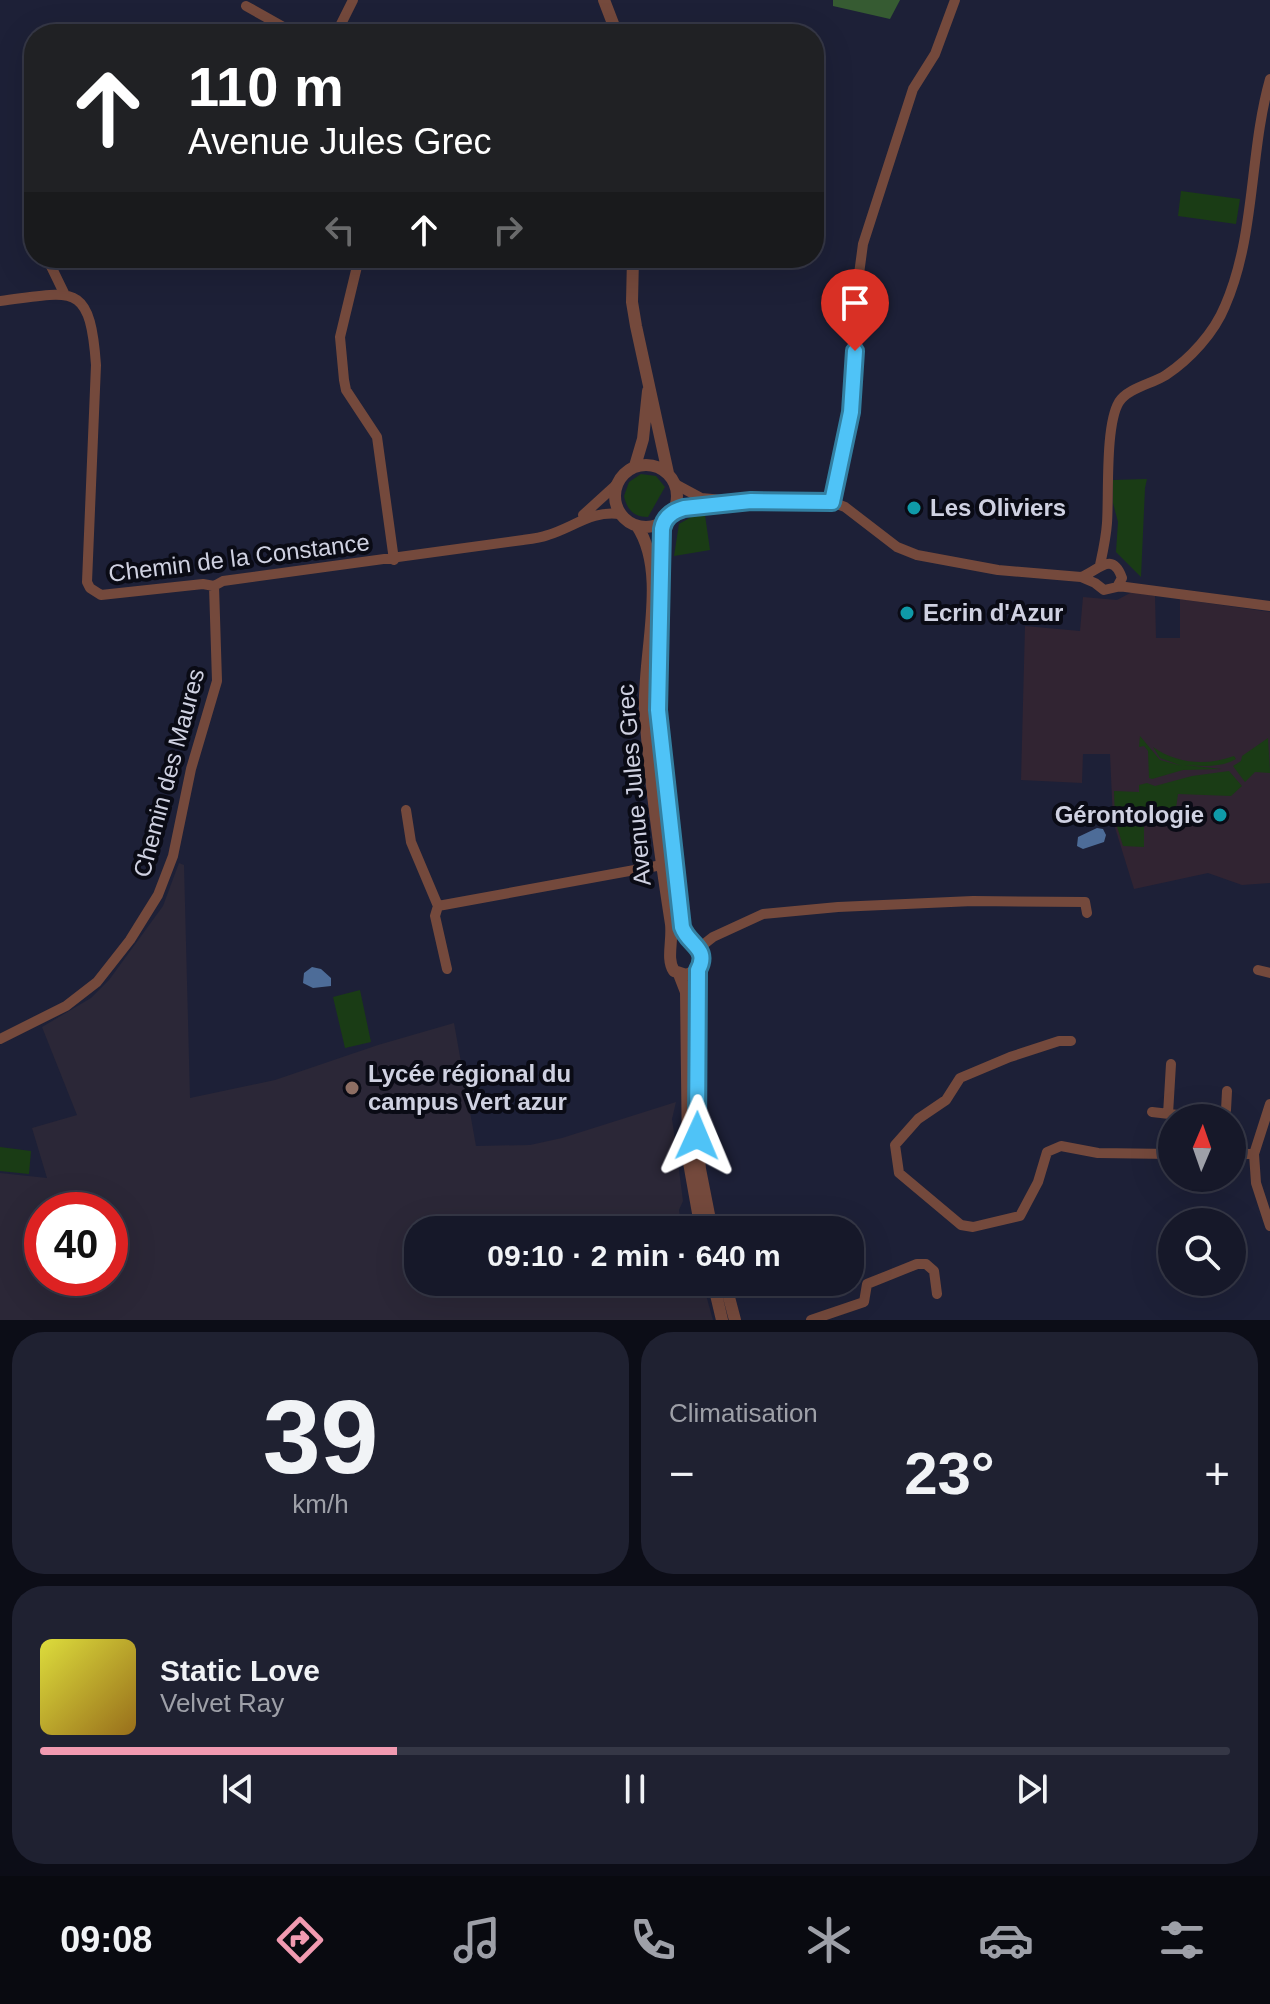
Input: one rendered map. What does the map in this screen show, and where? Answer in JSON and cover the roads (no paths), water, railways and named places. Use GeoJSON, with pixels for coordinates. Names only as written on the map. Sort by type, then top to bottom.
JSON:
{"type":"FeatureCollection","features":[{"type":"Feature","properties":{"kind":"street"},"geometry":{"type":"LineString","coordinates":[[341,24],[353,0]]}},
{"type":"Feature","properties":{"kind":"street"},"geometry":{"type":"LineString","coordinates":[[604,0],[613,24]]}},
{"type":"Feature","properties":{"kind":"street"},"geometry":{"type":"LineString","coordinates":[[832,502],[851,412],[863,244],[913,89],[935,54],[955,0]]}},
{"type":"Feature","properties":{"kind":"street"},"geometry":{"type":"LineString","coordinates":[[246,6],[278,24]]}},
{"type":"Feature","properties":{"kind":"street"},"geometry":{"type":"LineString","coordinates":[[1120,582],[1108,591],[1099,588],[1096,573],[1104,547],[1117,406],[1124,396],[1165,376],[1188,358],[1225,308],[1246,233],[1259,128],[1270,79]]}},
{"type":"Feature","properties":{"kind":"street"},"geometry":{"type":"LineString","coordinates":[[0,301],[64,293],[52,268]]}},
{"type":"Feature","properties":{"kind":"street"},"geometry":{"type":"LineString","coordinates":[[359,268],[340,337],[344,380],[346,390],[377,437],[394,560]]}},
{"type":"Feature","properties":{"kind":"street"},"geometry":{"type":"LineString","coordinates":[[633,268],[632,302],[649,384],[671,478],[677,502],[663,522],[655,526],[637,526],[620,514],[614,500],[616,485],[627,470],[635,466],[653,465],[671,478],[701,498],[832,502],[845,507],[897,547],[917,555],[998,570],[1081,577],[1114,565]]}},
{"type":"Feature","properties":{"kind":"street","name":"Chemin de la Constance"},"geometry":{"type":"LineString","coordinates":[[64,293],[82,301],[94,333],[96,365],[87,582],[101,595],[203,584],[214,586],[223,581],[523,540],[548,535],[605,512],[620,514]]}},
{"type":"Feature","properties":{"kind":"street"},"geometry":{"type":"LineString","coordinates":[[635,466],[643,439],[649,384]]}},
{"type":"Feature","properties":{"kind":"street","name":"Chemin de la Constance"},"geometry":{"type":"LineString","coordinates":[[572,525],[616,485]]}},
{"type":"Feature","properties":{"kind":"street"},"geometry":{"type":"LineString","coordinates":[[673,511],[745,501]]}},
{"type":"Feature","properties":{"kind":"street","name":"Avenue Jules Grec"},"geometry":{"type":"LineString","coordinates":[[663,522],[658,710],[682,927],[695,945]]}},
{"type":"Feature","properties":{"kind":"street","name":"Avenue Jules Grec"},"geometry":{"type":"LineString","coordinates":[[637,526],[648,544],[652,571],[645,700],[673,948]]}},
{"type":"Feature","properties":{"kind":"street"},"geometry":{"type":"LineString","coordinates":[[1104,547],[1120,582]]}},
{"type":"Feature","properties":{"kind":"street"},"geometry":{"type":"LineString","coordinates":[[1120,582],[1270,606]]}},
{"type":"Feature","properties":{"kind":"street","name":"Chemin des Maures"},"geometry":{"type":"LineString","coordinates":[[0,1039],[66,1006],[97,982],[130,940],[158,895],[173,856],[191,769],[217,681],[214,586]]}},
{"type":"Feature","properties":{"kind":"street"},"geometry":{"type":"LineString","coordinates":[[406,810],[411,842],[438,906],[435,916],[447,969]]}},
{"type":"Feature","properties":{"kind":"street"},"geometry":{"type":"LineString","coordinates":[[438,906],[662,865]]}},
{"type":"Feature","properties":{"kind":"street"},"geometry":{"type":"LineString","coordinates":[[698,970],[686,975],[674,971],[669,959],[677,943],[695,945],[763,914],[973,901],[1085,902],[1087,913]]}},
{"type":"Feature","properties":{"kind":"street"},"geometry":{"type":"LineString","coordinates":[[695,945],[703,959],[698,970],[697,1136],[709,1216]]}},
{"type":"Feature","properties":{"kind":"street"},"geometry":{"type":"LineString","coordinates":[[1258,970],[1270,973]]}},
{"type":"Feature","properties":{"kind":"street"},"geometry":{"type":"LineString","coordinates":[[679,974],[686,992],[687,1153],[698,1216]]}},
{"type":"Feature","properties":{"kind":"street"},"geometry":{"type":"LineString","coordinates":[[1071,1041],[1059,1041],[1010,1057],[960,1078],[946,1100],[918,1119],[895,1145],[899,1173],[961,1225],[973,1227],[1020,1216],[1038,1182],[1047,1152],[1061,1146],[1098,1153],[1158,1154]]}},
{"type":"Feature","properties":{"kind":"street"},"geometry":{"type":"LineString","coordinates":[[1169,1104],[1171,1064]]}},
{"type":"Feature","properties":{"kind":"street"},"geometry":{"type":"LineString","coordinates":[[1226,1104],[1227,1091]]}},
{"type":"Feature","properties":{"kind":"street"},"geometry":{"type":"LineString","coordinates":[[1270,1104],[1254,1154],[1256,1183],[1270,1226]]}},
{"type":"Feature","properties":{"kind":"street"},"geometry":{"type":"LineString","coordinates":[[1152,1112],[1158,1113]]}},
{"type":"Feature","properties":{"kind":"street"},"geometry":{"type":"LineString","coordinates":[[1246,1154],[1254,1154]]}},
{"type":"Feature","properties":{"kind":"street"},"geometry":{"type":"LineString","coordinates":[[811,1320],[864,1302],[867,1284],[917,1264],[926,1264],[934,1271],[937,1294]]}},
{"type":"Feature","properties":{"kind":"street"},"geometry":{"type":"LineString","coordinates":[[716,1296],[722,1320]]}},
{"type":"Feature","properties":{"kind":"street"},"geometry":{"type":"LineString","coordinates":[[729,1296],[735,1320]]}},
{"type":"Feature","properties":{"kind":"water"},"geometry":{"type":"Polygon","coordinates":[[[1097,828],[1103,829],[1106,835],[1104,842],[1083,849],[1077,846],[1078,837],[1097,828]]]}},
{"type":"Feature","properties":{"kind":"water"},"geometry":{"type":"Polygon","coordinates":[[[312,967],[321,969],[331,978],[331,986],[313,988],[303,983],[304,973],[312,967]]]}},
{"type":"Feature","properties":{"kind":"place","name":"Les Oliviers"},"geometry":{"type":"Point","coordinates":[914,508]}},
{"type":"Feature","properties":{"kind":"place","name":"Ecrin d'Azur"},"geometry":{"type":"Point","coordinates":[907,613]}},
{"type":"Feature","properties":{"kind":"place","name":"Gérontologie"},"geometry":{"type":"Point","coordinates":[1220,815]}},
{"type":"Feature","properties":{"kind":"place","name":"Lycée régional du campus Vert azur"},"geometry":{"type":"Point","coordinates":[352,1088]}}]}
